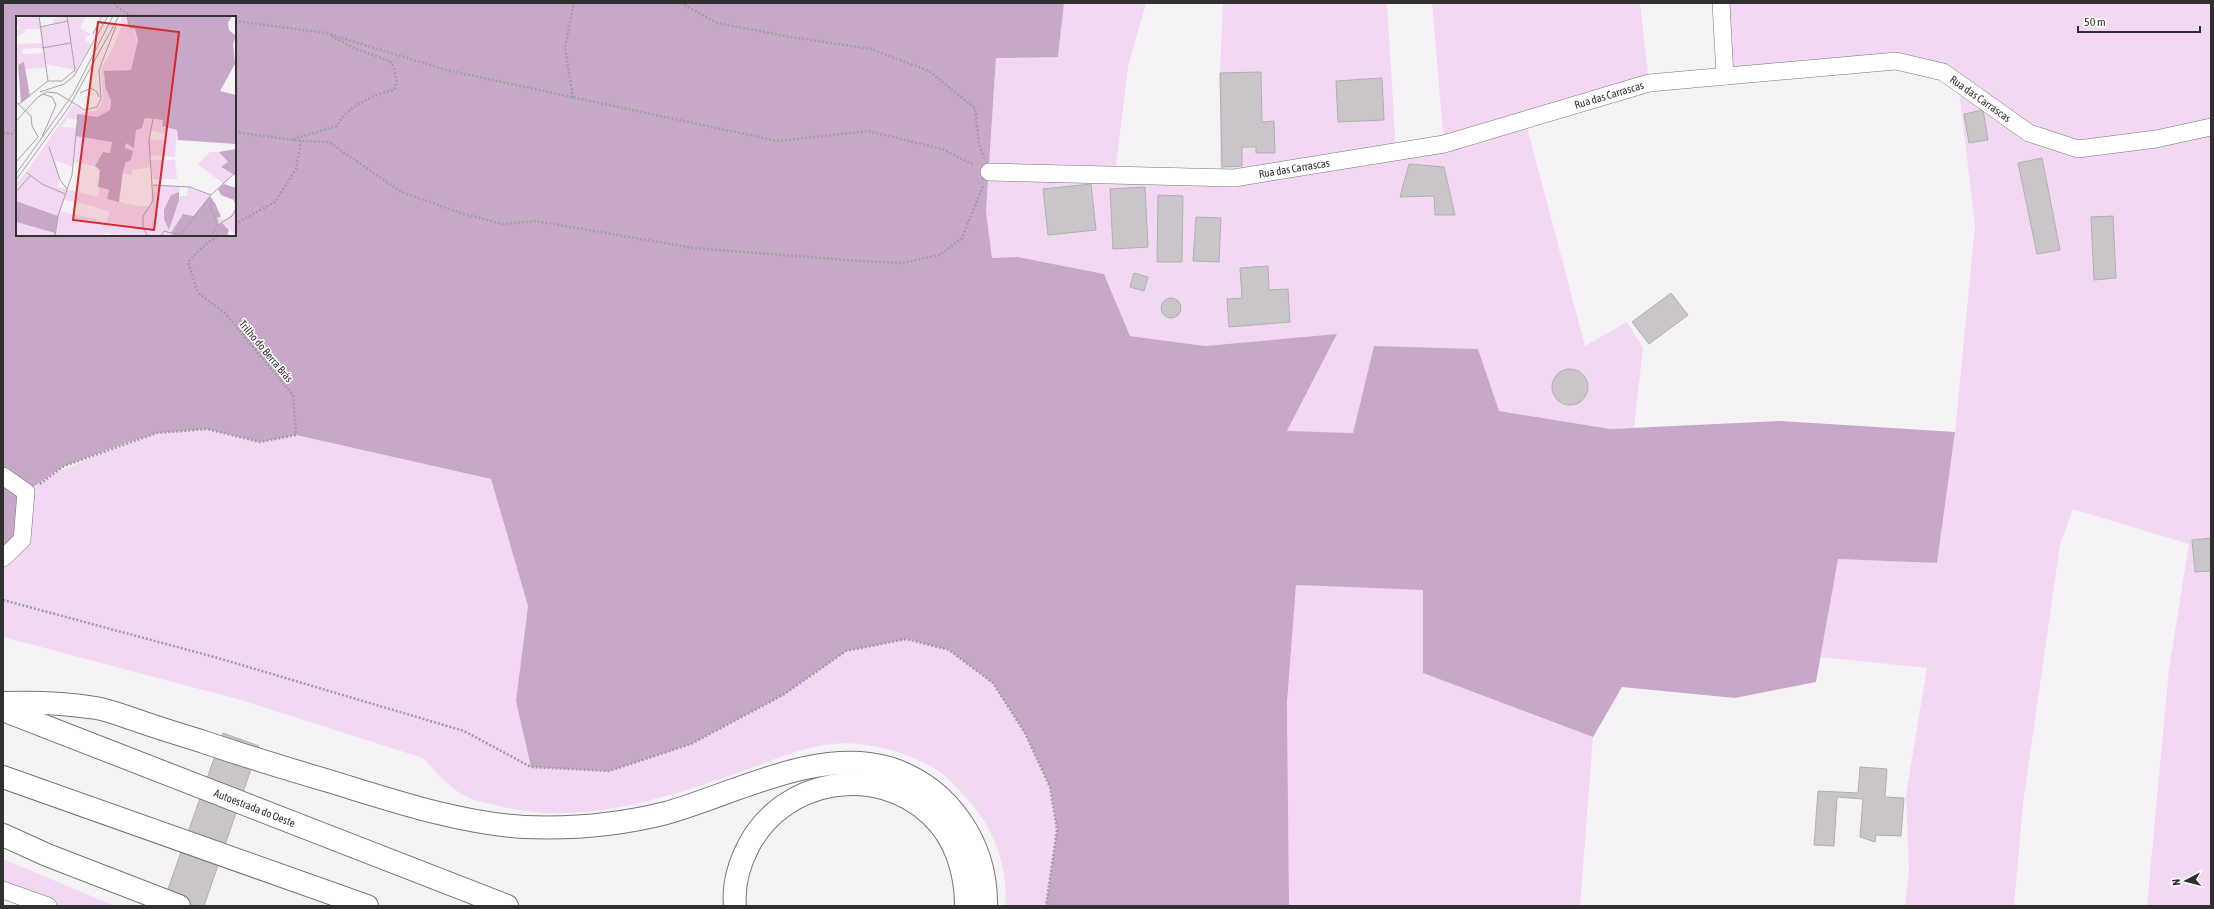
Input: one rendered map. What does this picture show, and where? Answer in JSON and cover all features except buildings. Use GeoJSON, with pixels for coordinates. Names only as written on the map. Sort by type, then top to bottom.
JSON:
{"type":"FeatureCollection","features":[{"type":"Feature","properties":{"kind":"highway"},"geometry":{"type":"LineString","coordinates":[[3,703],[44,702],[99,708],[382,798],[457,816],[521,826],[580,827],[610,824],[666,812],[772,778],[818,766],[843,763],[881,767],[909,777],[925,785],[954,811],[968,831],[978,854],[984,881],[986,906]]}},
{"type":"Feature","properties":{"kind":"highway","name":"Autoestrada do Oeste"},"geometry":{"type":"LineString","coordinates":[[3,710],[507,906]]}},
{"type":"Feature","properties":{"kind":"highway"},"geometry":{"type":"LineString","coordinates":[[3,777],[366,906]]}},
{"type":"Feature","properties":{"kind":"highway"},"geometry":{"type":"LineString","coordinates":[[735,906],[734,896],[737,874],[745,853],[755,834],[767,818],[783,805],[801,794],[821,788],[843,784],[871,786],[895,792],[916,803],[931,815],[955,848],[964,882],[966,906]]}},
{"type":"Feature","properties":{"kind":"highway"},"geometry":{"type":"LineString","coordinates":[[3,835],[47,855],[179,906]]}},
{"type":"Feature","properties":{"kind":"street"},"geometry":{"type":"LineString","coordinates":[[1721,3],[1725,76]]}},
{"type":"Feature","properties":{"kind":"street","name":"Rua das Carrascas"},"geometry":{"type":"LineString","coordinates":[[989,172],[1234,178],[1444,144],[1649,83],[1896,61],[1943,72],[2029,133],[2078,148],[2156,139],[2211,127]]}},
{"type":"Feature","properties":{"kind":"street"},"geometry":{"type":"LineString","coordinates":[[3,476],[26,492],[22,540],[3,558]]}},
{"type":"Feature","properties":{"kind":"street"},"geometry":{"type":"LineString","coordinates":[[3,890],[48,906]]}},
{"type":"Feature","properties":{"kind":"path"},"geometry":{"type":"LineString","coordinates":[[116,3],[115,5],[129,15],[154,16]]}},
{"type":"Feature","properties":{"kind":"path"},"geometry":{"type":"LineString","coordinates":[[573,98],[565,47],[574,3]]}},
{"type":"Feature","properties":{"kind":"path"},"geometry":{"type":"LineString","coordinates":[[236,132],[329,142],[401,192],[464,214],[503,224],[536,222],[694,248],[902,263],[940,255],[962,238],[989,172],[979,144],[975,108],[929,71],[871,49],[791,37],[717,23],[681,3]]}},
{"type":"Feature","properties":{"kind":"path"},"geometry":{"type":"LineString","coordinates":[[236,21],[326,33],[446,70],[777,141],[868,131],[942,149],[989,172]]}},
{"type":"Feature","properties":{"kind":"path"},"geometry":{"type":"LineString","coordinates":[[291,139],[337,126],[341,119],[360,104],[378,94],[394,90],[398,82],[394,68],[390,61],[356,49],[326,33]]}},
{"type":"Feature","properties":{"kind":"path"},"geometry":{"type":"LineString","coordinates":[[3,133],[16,134]]}},
{"type":"Feature","properties":{"kind":"path"},"geometry":{"type":"LineString","coordinates":[[236,223],[275,202],[296,170],[301,140]]}},
{"type":"Feature","properties":{"kind":"path","name":"Trilho do Berra Brás"},"geometry":{"type":"LineString","coordinates":[[26,492],[64,466],[157,432],[207,429],[260,442],[296,435],[293,395],[224,313],[198,292],[188,262],[206,244],[218,236]]}},
{"type":"Feature","properties":{"kind":"path"},"geometry":{"type":"LineString","coordinates":[[3,600],[218,658],[464,731],[531,767],[609,771],[691,744],[783,695],[846,651],[906,639],[949,650],[993,683],[1025,733],[1050,787],[1057,830],[1046,906]]}},
{"type":"Feature","properties":{"kind":"shaded area"},"geometry":{"type":"Polygon","coordinates":[[[3,3],[1064,3],[1058,57],[996,58],[986,211],[992,258],[1018,257],[1104,274],[1130,336],[1205,346],[1337,334],[1287,431],[1353,433],[1374,346],[1478,349],[1499,411],[1610,429],[1781,421],[1955,432],[1937,563],[1838,559],[1816,682],[1735,698],[1622,687],[1593,737],[1423,673],[1423,590],[1296,585],[1287,703],[1289,906],[1046,906],[1057,829],[1050,787],[1025,733],[993,683],[949,650],[907,639],[846,651],[783,695],[691,744],[609,771],[531,767],[516,701],[528,606],[491,479],[296,435],[260,442],[207,429],[157,433],[64,466],[26,492],[22,540],[3,558],[3,3]]]}},
{"type":"Feature","properties":{"kind":"shaded area"},"geometry":{"type":"Polygon","coordinates":[[[1064,3],[1146,3],[1128,67],[1115,175],[1220,178],[1220,73],[1223,3],[1387,3],[1396,152],[1444,144],[1432,3],[1640,3],[1649,83],[1525,120],[1585,346],[1627,322],[1643,348],[1634,428],[1610,429],[1499,411],[1477,349],[1374,346],[1353,433],[1287,432],[1337,334],[1205,346],[1130,336],[1104,274],[1018,257],[992,258],[986,211],[996,57],[1058,56],[1064,3]]]}},
{"type":"Feature","properties":{"kind":"shaded area"},"geometry":{"type":"Polygon","coordinates":[[[1721,3],[2211,3],[2211,906],[2147,906],[2169,669],[2189,544],[2073,509],[2060,545],[2023,804],[2014,906],[1905,906],[1909,869],[1906,795],[1927,668],[1821,657],[1837,559],[1937,563],[1955,432],[1975,226],[1958,82],[1896,61],[1725,76],[1721,3]]]}},
{"type":"Feature","properties":{"kind":"shaded area"},"geometry":{"type":"Polygon","coordinates":[[[207,429],[260,442],[296,435],[491,479],[528,606],[516,701],[691,744],[783,695],[846,651],[906,639],[949,650],[993,683],[1025,733],[1050,787],[1057,830],[1046,906],[1005,906],[1006,892],[1002,863],[992,835],[976,810],[945,776],[934,768],[921,761],[891,750],[860,744],[832,744],[808,748],[678,793],[616,808],[585,812],[554,813],[523,811],[478,801],[465,796],[448,784],[423,758],[241,700],[3,637],[3,558],[26,492],[53,474],[123,444],[157,433],[207,429]]]}},
{"type":"Feature","properties":{"kind":"shaded area"},"geometry":{"type":"Polygon","coordinates":[[[1296,585],[1424,590],[1423,673],[1593,737],[1580,906],[1289,906],[1287,703],[1296,585]]]}},
{"type":"Feature","properties":{"kind":"shaded area"},"geometry":{"type":"Polygon","coordinates":[[[3,859],[115,906],[48,906],[3,890],[3,859]]]}}]}
